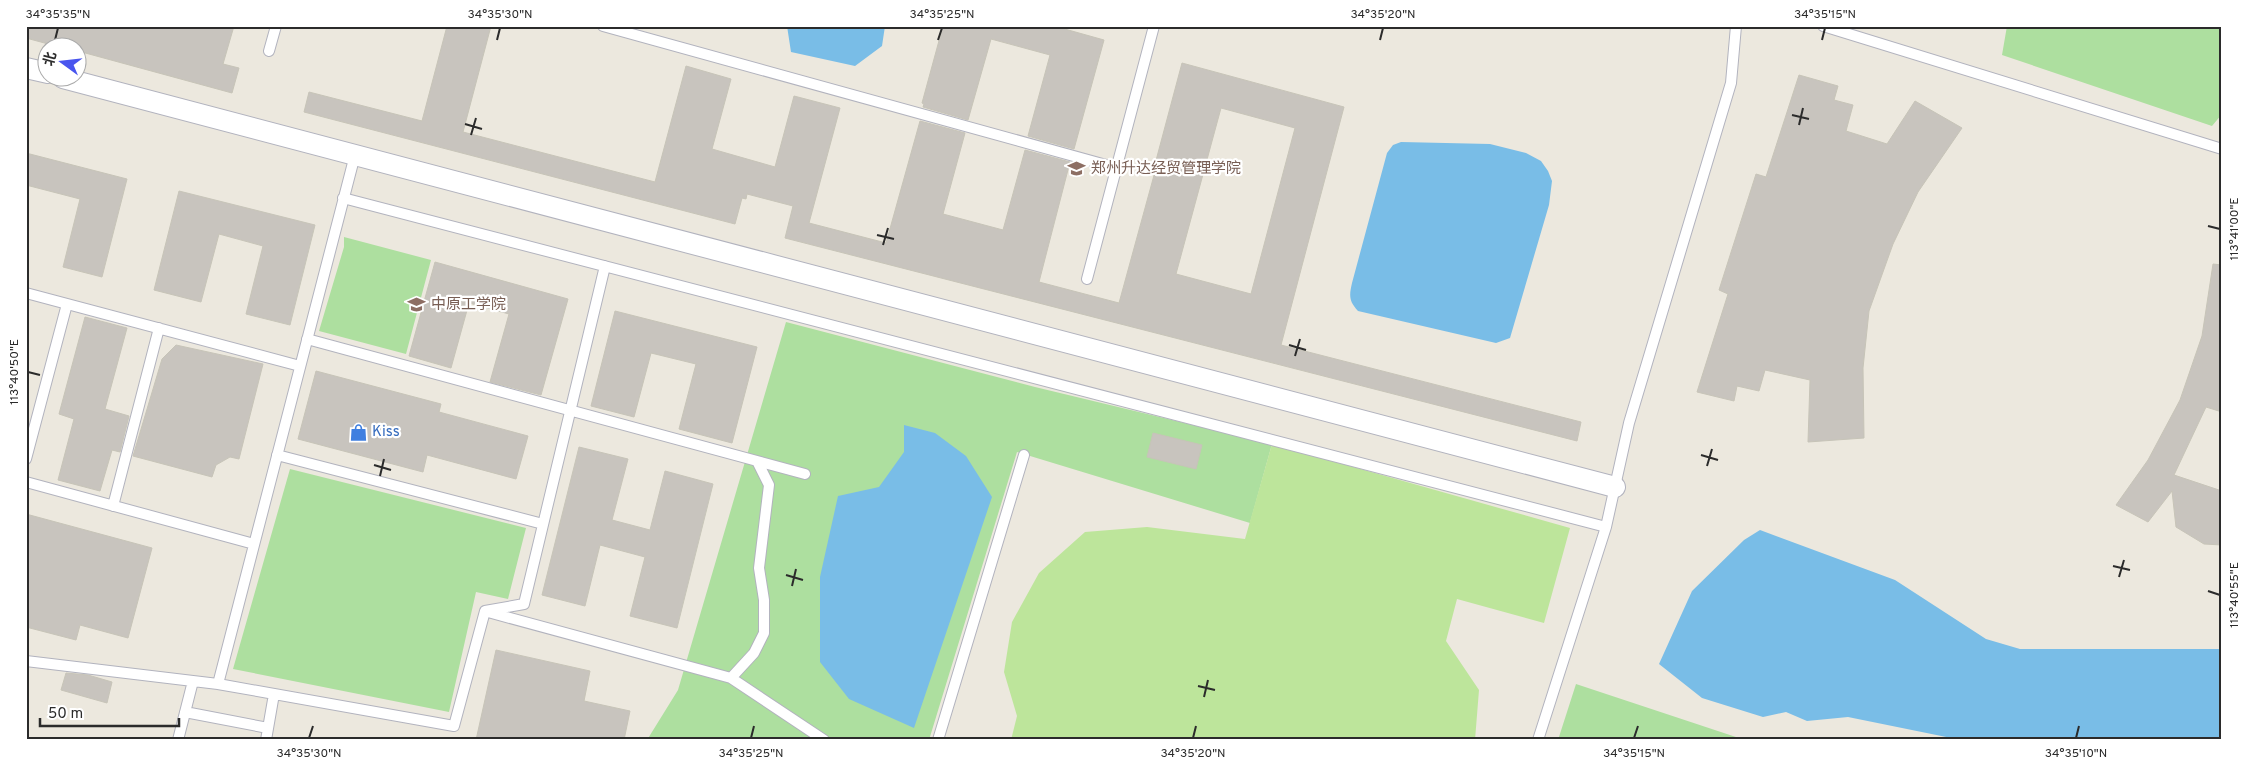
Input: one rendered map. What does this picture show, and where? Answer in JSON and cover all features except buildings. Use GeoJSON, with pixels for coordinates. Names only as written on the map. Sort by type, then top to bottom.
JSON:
{"type":"FeatureCollection","features":[{"type":"Feature","properties":{"kind":"street"},"geometry":{"type":"LineString","coordinates":[[88,85],[1615,487]]}},
{"type":"Feature","properties":{"kind":"lane"},"geometry":{"type":"LineString","coordinates":[[269,51],[276,26]]}},
{"type":"Feature","properties":{"kind":"lane"},"geometry":{"type":"LineString","coordinates":[[603,26],[1117,168]]}},
{"type":"Feature","properties":{"kind":"lane"},"geometry":{"type":"LineString","coordinates":[[1088,279],[1154,26]]}},
{"type":"Feature","properties":{"kind":"lane"},"geometry":{"type":"LineString","coordinates":[[1538,740],[1606,527],[1629,423],[1730,83],[1736,26]]}},
{"type":"Feature","properties":{"kind":"lane"},"geometry":{"type":"LineString","coordinates":[[1823,26],[2222,149]]}},
{"type":"Feature","properties":{"kind":"lane"},"geometry":{"type":"LineString","coordinates":[[218,684],[355,154]]}},
{"type":"Feature","properties":{"kind":"lane"},"geometry":{"type":"LineString","coordinates":[[343,198],[1606,527]]}},
{"type":"Feature","properties":{"kind":"lane"},"geometry":{"type":"LineString","coordinates":[[485,611],[524,604],[606,266]]}},
{"type":"Feature","properties":{"kind":"lane"},"geometry":{"type":"LineString","coordinates":[[26,293],[300,366]]}},
{"type":"Feature","properties":{"kind":"lane"},"geometry":{"type":"LineString","coordinates":[[26,460],[67,304]]}},
{"type":"Feature","properties":{"kind":"lane"},"geometry":{"type":"LineString","coordinates":[[112,506],[159,328]]}},
{"type":"Feature","properties":{"kind":"lane"},"geometry":{"type":"LineString","coordinates":[[307,339],[805,474]]}},
{"type":"Feature","properties":{"kind":"lane"},"geometry":{"type":"LineString","coordinates":[[277,455],[543,524]]}},
{"type":"Feature","properties":{"kind":"lane"},"geometry":{"type":"LineString","coordinates":[[938,740],[1024,455]]}},
{"type":"Feature","properties":{"kind":"lane"},"geometry":{"type":"LineString","coordinates":[[731,678],[754,653],[764,632],[764,600],[759,568],[769,485],[757,461]]}},
{"type":"Feature","properties":{"kind":"lane"},"geometry":{"type":"LineString","coordinates":[[26,482],[254,544]]}},
{"type":"Feature","properties":{"kind":"lane"},"geometry":{"type":"LineString","coordinates":[[485,611],[731,678],[824,740]]}},
{"type":"Feature","properties":{"kind":"lane"},"geometry":{"type":"LineString","coordinates":[[26,661],[218,684],[454,726],[485,611]]}},
{"type":"Feature","properties":{"kind":"lane"},"geometry":{"type":"LineString","coordinates":[[178,740],[193,681]]}},
{"type":"Feature","properties":{"kind":"lane"},"geometry":{"type":"LineString","coordinates":[[266,740],[274,694]]}},
{"type":"Feature","properties":{"kind":"lane"},"geometry":{"type":"LineString","coordinates":[[185,712],[268,728]]}},
{"type":"Feature","properties":{"kind":"green space"},"geometry":{"type":"Polygon","coordinates":[[[2007,26],[2222,26],[2222,114],[2212,126],[2002,55],[2007,26]]]}},
{"type":"Feature","properties":{"kind":"green space"},"geometry":{"type":"Polygon","coordinates":[[[344,237],[431,260],[406,354],[319,331],[344,247],[344,237]]]}},
{"type":"Feature","properties":{"kind":"green space"},"geometry":{"type":"Polygon","coordinates":[[[786,322],[1035,387],[1272,444],[1250,523],[1017,452],[929,740],[647,740],[678,690],[786,322]]]}},
{"type":"Feature","properties":{"kind":"green space"},"geometry":{"type":"Polygon","coordinates":[[[1272,444],[1570,528],[1544,623],[1457,599],[1446,641],[1479,690],[1475,740],[1011,740],[1017,716],[1004,672],[1012,622],[1039,573],[1085,532],[1147,527],[1245,539],[1272,444]]]}},
{"type":"Feature","properties":{"kind":"green space"},"geometry":{"type":"Polygon","coordinates":[[[290,469],[526,528],[508,599],[476,592],[449,712],[233,669],[290,469]]]}},
{"type":"Feature","properties":{"kind":"green space"},"geometry":{"type":"Polygon","coordinates":[[[1576,684],[1745,740],[1558,740],[1576,684]]]}},
{"type":"Feature","properties":{"kind":"water"},"geometry":{"type":"Polygon","coordinates":[[[787,26],[885,26],[882,46],[855,66],[791,52],[787,26]]]}},
{"type":"Feature","properties":{"kind":"water"},"geometry":{"type":"Polygon","coordinates":[[[1401,142],[1490,144],[1526,153],[1541,161],[1548,171],[1552,181],[1549,205],[1510,338],[1496,343],[1358,311],[1351,301],[1352,283],[1387,153],[1393,145],[1401,142]]]}},
{"type":"Feature","properties":{"kind":"water"},"geometry":{"type":"Polygon","coordinates":[[[904,425],[935,433],[966,456],[992,497],[914,728],[849,699],[820,662],[820,577],[838,496],[879,487],[904,452],[904,425]]]}},
{"type":"Feature","properties":{"kind":"water"},"geometry":{"type":"Polygon","coordinates":[[[1760,530],[1895,580],[1986,639],[2020,649],[2222,649],[2222,740],[1961,740],[1848,717],[1807,721],[1786,712],[1763,717],[1702,698],[1659,664],[1692,591],[1744,540],[1760,530]]]}},
{"type":"Feature","properties":{"kind":"place","name":"郑州升达经贸管理学院"},"geometry":{"type":"Point","coordinates":[1077,169]}},
{"type":"Feature","properties":{"kind":"place","name":"中原工学院"},"geometry":{"type":"Point","coordinates":[417,305]}},
{"type":"Feature","properties":{"kind":"place","name":"Kiss"},"geometry":{"type":"Point","coordinates":[358,432]}}]}
